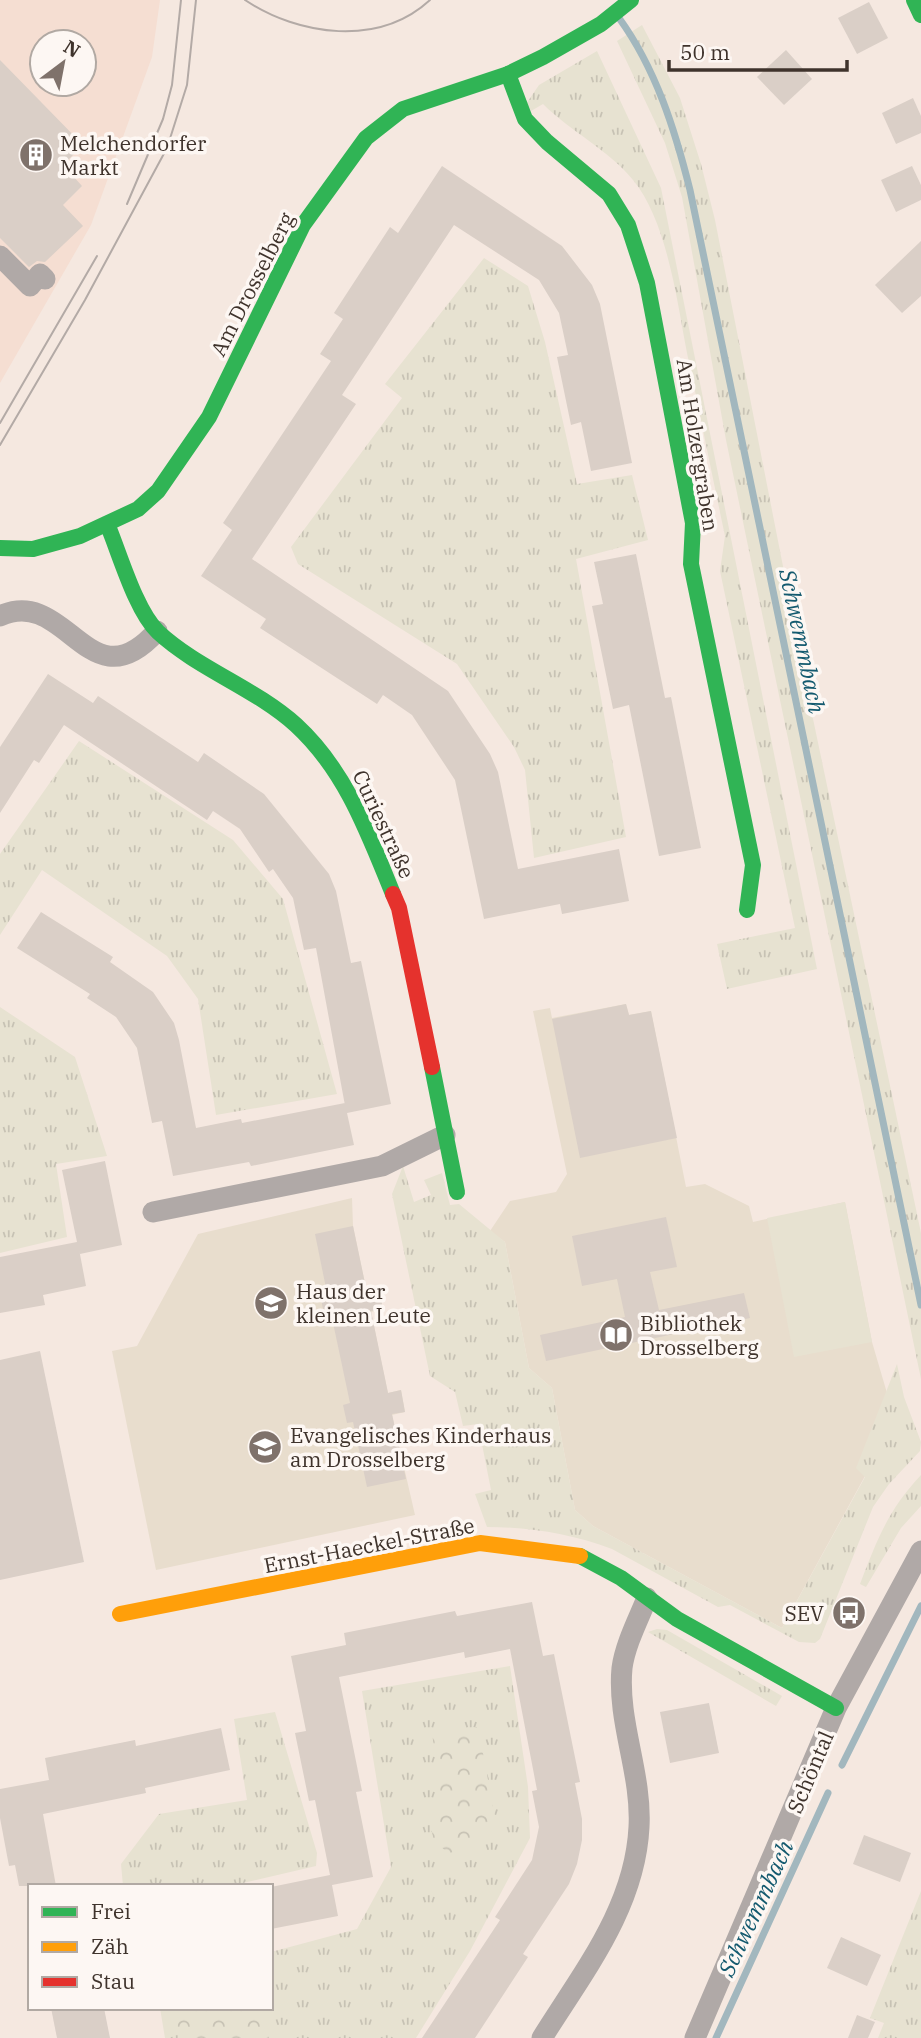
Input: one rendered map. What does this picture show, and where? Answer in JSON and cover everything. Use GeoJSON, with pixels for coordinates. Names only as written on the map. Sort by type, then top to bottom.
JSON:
{"type":"FeatureCollection","features":[{"type":"Feature","properties":{"kind":"street","name":"Am Drosselberg"},"geometry":{"type":"LineString","coordinates":[[0,548],[45,546],[108,526],[138,509],[159,491],[186,453],[235,367],[281,265],[303,225],[366,138],[403,108],[508,74],[601,24],[631,0]]}},
{"type":"Feature","properties":{"kind":"street"},"geometry":{"type":"LineString","coordinates":[[914,0],[921,15]]}},
{"type":"Feature","properties":{"kind":"street","name":"Am Holzergraben"},"geometry":{"type":"LineString","coordinates":[[508,74],[525,118],[543,138],[606,191],[620,208],[638,251],[650,295],[693,523],[691,564],[753,865],[747,910]]}},
{"type":"Feature","properties":{"kind":"street"},"geometry":{"type":"LineString","coordinates":[[0,256],[30,286],[40,274],[45,279]]}},
{"type":"Feature","properties":{"kind":"street","name":"Curiestraße"},"geometry":{"type":"LineString","coordinates":[[108,526],[142,607],[157,631],[295,724],[339,775],[379,854],[399,908],[457,1192]]}},
{"type":"Feature","properties":{"kind":"street"},"geometry":{"type":"LineString","coordinates":[[0,616],[11,611],[27,611],[48,618],[96,651],[114,658],[127,656],[142,647],[157,631]]}},
{"type":"Feature","properties":{"kind":"street"},"geometry":{"type":"LineString","coordinates":[[153,1212],[382,1166],[445,1135]]}},
{"type":"Feature","properties":{"kind":"street","name":"Ernst-Haeckel-Straße"},"geometry":{"type":"LineString","coordinates":[[120,1614],[480,1543],[543,1549],[588,1559],[677,1619],[836,1709]]}},
{"type":"Feature","properties":{"kind":"street","name":"Schöntal"},"geometry":{"type":"LineString","coordinates":[[695,2038],[836,1709],[921,1551]]}},
{"type":"Feature","properties":{"kind":"street"},"geometry":{"type":"LineString","coordinates":[[542,2038],[620,1913],[635,1863],[639,1828],[639,1785],[625,1720],[622,1668],[647,1598]]}},
{"type":"Feature","properties":{"kind":"shaded area"},"geometry":{"type":"Polygon","coordinates":[[[0,0],[160,0],[152,57],[91,225],[0,383],[0,0]]]}},
{"type":"Feature","properties":{"kind":"shaded area"},"geometry":{"type":"Polygon","coordinates":[[[626,1004],[629,1015],[651,1011],[686,1187],[705,1184],[749,1206],[753,1222],[845,1202],[872,1342],[887,1393],[857,1468],[865,1476],[782,1628],[593,1526],[575,1510],[552,1388],[529,1368],[505,1242],[490,1231],[510,1201],[556,1192],[567,1174],[533,1011],[550,1008],[552,1018],[626,1004]]]}},
{"type":"Feature","properties":{"kind":"shaded area"},"geometry":{"type":"Polygon","coordinates":[[[352,1198],[353,1226],[366,1288],[378,1286],[383,1309],[371,1312],[388,1393],[401,1390],[405,1412],[392,1415],[415,1515],[156,1570],[112,1351],[137,1346],[198,1234],[352,1198]]]}},
{"type":"Feature","properties":{"kind":"green space"},"geometry":{"type":"Polygon","coordinates":[[[642,25],[680,98],[715,220],[812,714],[921,1233],[921,1379],[726,440],[682,197],[665,143],[617,41],[642,25]]]}},
{"type":"Feature","properties":{"kind":"green space"},"geometry":{"type":"Polygon","coordinates":[[[597,51],[661,188],[817,969],[727,989],[717,944],[795,928],[720,571],[725,536],[669,262],[654,217],[633,180],[613,159],[543,104],[531,111],[526,104],[539,85],[597,51]]]}},
{"type":"Feature","properties":{"kind":"green space"},"geometry":{"type":"Polygon","coordinates":[[[484,258],[528,286],[545,342],[577,484],[632,475],[648,540],[576,559],[626,837],[534,858],[525,770],[514,747],[457,664],[298,564],[291,547],[402,398],[385,384],[484,258]]]}},
{"type":"Feature","properties":{"kind":"green space"},"geometry":{"type":"Polygon","coordinates":[[[79,741],[233,840],[283,899],[337,1094],[216,1115],[198,999],[167,956],[42,870],[0,935],[0,854],[79,741]]]}},
{"type":"Feature","properties":{"kind":"green space"},"geometry":{"type":"Polygon","coordinates":[[[0,1007],[75,1057],[107,1156],[56,1164],[67,1237],[0,1253],[0,1007]]]}},
{"type":"Feature","properties":{"kind":"green space"},"geometry":{"type":"Polygon","coordinates":[[[403,1166],[414,1202],[431,1195],[424,1180],[442,1173],[450,1205],[459,1204],[505,1242],[529,1368],[552,1388],[575,1510],[593,1526],[782,1628],[865,1477],[856,1468],[897,1364],[904,1397],[921,1442],[920,1451],[889,1484],[873,1507],[820,1639],[815,1643],[799,1642],[730,1605],[718,1607],[612,1549],[551,1532],[487,1527],[475,1494],[491,1490],[478,1424],[463,1426],[455,1392],[430,1376],[392,1194],[403,1166]]]}},
{"type":"Feature","properties":{"kind":"green space"},"geometry":{"type":"Polygon","coordinates":[[[845,1202],[872,1342],[794,1357],[767,1218],[845,1202]]]}},
{"type":"Feature","properties":{"kind":"green space"},"geometry":{"type":"Polygon","coordinates":[[[921,1475],[921,1506],[901,1528],[866,1587],[860,1584],[892,1513],[921,1475]]]}},
{"type":"Feature","properties":{"kind":"green space"},"geometry":{"type":"Polygon","coordinates":[[[667,1630],[782,1696],[776,1706],[648,1632],[667,1630]]]}},
{"type":"Feature","properties":{"kind":"green space"},"geometry":{"type":"Polygon","coordinates":[[[510,1666],[528,1787],[530,1838],[470,1951],[416,2038],[165,2038],[160,2010],[273,2010],[273,1951],[357,1929],[391,1867],[362,1691],[510,1666]]]}},
{"type":"Feature","properties":{"kind":"green space"},"geometry":{"type":"Polygon","coordinates":[[[275,1712],[317,1853],[316,1866],[239,1884],[123,1884],[121,1864],[159,1814],[247,1800],[234,1719],[275,1712]]]}},
{"type":"Feature","properties":{"kind":"green space"},"geometry":{"type":"Polygon","coordinates":[[[478,1727],[496,1822],[471,1848],[449,1853],[434,1842],[429,1817],[441,1798],[432,1733],[478,1727]]]}},
{"type":"Feature","properties":{"kind":"green space"},"geometry":{"type":"Polygon","coordinates":[[[921,1891],[921,2038],[878,2038],[884,2023],[870,2018],[921,1891]]]}},
{"type":"Feature","properties":{"kind":"green space"},"geometry":{"type":"Polygon","coordinates":[[[174,2010],[262,2010],[269,2038],[180,2038],[174,2010]]]}},
{"type":"Feature","properties":{"kind":"building"},"geometry":{"type":"Polygon","coordinates":[[[869,2],[888,38],[857,54],[838,18],[869,2]]]}},
{"type":"Feature","properties":{"kind":"building"},"geometry":{"type":"Polygon","coordinates":[[[786,50],[812,79],[784,105],[757,77],[786,50]]]}},
{"type":"Feature","properties":{"kind":"building","name":"Melchendorfer Markt"},"geometry":{"type":"Polygon","coordinates":[[[0,60],[28,89],[28,98],[37,98],[83,145],[63,165],[82,186],[63,205],[83,226],[45,262],[37,261],[29,267],[0,238],[0,60]]]}},
{"type":"Feature","properties":{"kind":"building"},"geometry":{"type":"Polygon","coordinates":[[[913,98],[921,116],[921,133],[896,144],[882,113],[913,98]]]}},
{"type":"Feature","properties":{"kind":"building"},"geometry":{"type":"Polygon","coordinates":[[[442,166],[562,246],[592,285],[600,304],[632,463],[591,471],[581,422],[571,425],[557,357],[568,355],[559,313],[539,280],[454,225],[342,395],[356,404],[252,559],[448,691],[490,754],[498,772],[518,869],[619,849],[629,901],[562,914],[560,904],[484,919],[455,780],[412,715],[383,695],[377,704],[260,628],[266,619],[201,576],[232,530],[223,523],[331,361],[320,354],[343,319],[334,313],[390,227],[398,233],[442,166]]]}},
{"type":"Feature","properties":{"kind":"building"},"geometry":{"type":"Polygon","coordinates":[[[912,166],[921,185],[921,200],[896,212],[881,180],[912,166]]]}},
{"type":"Feature","properties":{"kind":"building"},"geometry":{"type":"Polygon","coordinates":[[[921,241],[921,296],[902,313],[875,285],[921,241]]]}},
{"type":"Feature","properties":{"kind":"building"},"geometry":{"type":"Polygon","coordinates":[[[636,554],[665,698],[671,697],[701,848],[659,856],[629,705],[613,709],[592,606],[603,604],[594,562],[636,554]]]}},
{"type":"Feature","properties":{"kind":"building"},"geometry":{"type":"Polygon","coordinates":[[[48,674],[93,703],[98,696],[198,762],[204,753],[264,794],[329,874],[336,891],[351,963],[361,961],[391,1104],[347,1113],[354,1145],[251,1166],[249,1162],[173,1176],[162,1121],[152,1123],[137,1048],[116,1017],[87,998],[90,994],[17,948],[41,912],[113,957],[110,962],[153,992],[174,1023],[196,1128],[241,1119],[242,1123],[345,1103],[316,948],[304,950],[293,898],[273,869],[269,872],[240,829],[213,811],[207,820],[64,725],[39,763],[34,760],[0,813],[0,747],[48,674]]]}},
{"type":"Feature","properties":{"kind":"building"},"geometry":{"type":"Polygon","coordinates":[[[626,1004],[629,1015],[651,1011],[677,1138],[580,1158],[552,1019],[626,1004]]]}},
{"type":"Feature","properties":{"kind":"building"},"geometry":{"type":"Polygon","coordinates":[[[105,1161],[122,1245],[80,1254],[79,1249],[86,1286],[43,1295],[45,1305],[0,1313],[0,1257],[77,1242],[62,1170],[105,1161]]]}},
{"type":"Feature","properties":{"kind":"building"},"geometry":{"type":"Polygon","coordinates":[[[666,1217],[677,1267],[650,1272],[659,1310],[744,1293],[750,1318],[546,1361],[540,1335],[625,1317],[617,1279],[582,1286],[572,1236],[666,1217]]]}},
{"type":"Feature","properties":{"kind":"building"},"geometry":{"type":"Polygon","coordinates":[[[353,1226],[366,1288],[378,1286],[383,1309],[371,1311],[388,1393],[401,1390],[405,1412],[392,1414],[406,1479],[367,1487],[353,1422],[347,1423],[343,1405],[350,1403],[332,1318],[325,1319],[320,1294],[327,1293],[315,1234],[353,1226]]]}},
{"type":"Feature","properties":{"kind":"building"},"geometry":{"type":"Polygon","coordinates":[[[40,1351],[84,1562],[0,1580],[0,1360],[40,1351]]]}},
{"type":"Feature","properties":{"kind":"building"},"geometry":{"type":"Polygon","coordinates":[[[532,1602],[543,1656],[554,1654],[580,1782],[575,1783],[582,1819],[582,1840],[569,1884],[523,1954],[528,1957],[475,2038],[422,2038],[500,1920],[495,1917],[532,1860],[539,1827],[532,1791],[537,1790],[510,1649],[465,1658],[464,1652],[339,1677],[362,1791],[356,1792],[373,1877],[332,1885],[338,1916],[273,1929],[273,1887],[330,1875],[315,1800],[309,1801],[295,1733],[306,1731],[291,1656],[346,1645],[344,1633],[455,1611],[457,1616],[532,1602]]]}},
{"type":"Feature","properties":{"kind":"building"},"geometry":{"type":"Polygon","coordinates":[[[709,1703],[719,1753],[670,1763],[660,1712],[709,1703]]]}},
{"type":"Feature","properties":{"kind":"building"},"geometry":{"type":"Polygon","coordinates":[[[221,1728],[230,1770],[145,1788],[146,1793],[43,1814],[56,1884],[19,1886],[15,1865],[9,1866],[0,1818],[0,1789],[49,1780],[45,1758],[135,1740],[136,1746],[221,1728]]]}},
{"type":"Feature","properties":{"kind":"building"},"geometry":{"type":"Polygon","coordinates":[[[864,1835],[911,1853],[900,1882],[853,1864],[864,1835]]]}},
{"type":"Feature","properties":{"kind":"building"},"geometry":{"type":"Polygon","coordinates":[[[841,1937],[881,1955],[867,1986],[827,1968],[841,1937]]]}},
{"type":"Feature","properties":{"kind":"building"},"geometry":{"type":"Polygon","coordinates":[[[51,2010],[104,2010],[110,2038],[57,2038],[51,2010]]]}},
{"type":"Feature","properties":{"kind":"building"},"geometry":{"type":"Polygon","coordinates":[[[857,2015],[875,2022],[868,2038],[848,2038],[857,2015]]]}},
{"type":"Feature","properties":{"kind":"waterway","name":"Schwemmbach"},"geometry":{"type":"LineString","coordinates":[[619,18],[654,79],[678,145],[690,190],[921,1305]]}},
{"type":"Feature","properties":{"kind":"waterway","name":"Schwemmbach"},"geometry":{"type":"LineString","coordinates":[[842,1765],[921,1606]]}},
{"type":"Feature","properties":{"kind":"waterway","name":"Schwemmbach"},"geometry":{"type":"LineString","coordinates":[[716,2038],[828,1793]]}},
{"type":"Feature","properties":{"kind":"tram line"},"geometry":{"type":"LineString","coordinates":[[127,204],[163,119],[172,85],[181,0]]}},
{"type":"Feature","properties":{"kind":"tram line"},"geometry":{"type":"LineString","coordinates":[[0,445],[85,300],[167,148],[187,85],[196,0]]}},
{"type":"Feature","properties":{"kind":"tram line"},"geometry":{"type":"LineString","coordinates":[[245,0],[290,22],[339,31],[387,25],[410,15],[430,0]]}},
{"type":"Feature","properties":{"kind":"tram line"},"geometry":{"type":"LineString","coordinates":[[0,423],[97,256]]}},
{"type":"Feature","properties":{"kind":"traffic: fast"},"geometry":{"type":"LineString","coordinates":[[0,548],[33,549],[80,536],[138,509],[158,491],[209,417],[303,225],[366,138],[403,109],[508,74],[543,57],[601,24],[631,0]]}},
{"type":"Feature","properties":{"kind":"traffic: fast"},"geometry":{"type":"LineString","coordinates":[[914,0],[921,15]]}},
{"type":"Feature","properties":{"kind":"traffic: fast"},"geometry":{"type":"LineString","coordinates":[[508,74],[525,119],[547,142],[609,194],[628,225],[647,283],[693,523],[691,564],[753,865],[747,910]]}},
{"type":"Feature","properties":{"kind":"traffic: fast"},"geometry":{"type":"LineString","coordinates":[[108,526],[136,597],[158,632],[191,657],[280,712],[296,725],[329,762],[354,804],[393,894]]}},
{"type":"Feature","properties":{"kind":"traffic: fast"},"geometry":{"type":"LineString","coordinates":[[432,1067],[457,1192]]}},
{"type":"Feature","properties":{"kind":"traffic: fast"},"geometry":{"type":"LineString","coordinates":[[580,1556],[621,1578],[677,1619],[836,1708]]}},
{"type":"Feature","properties":{"kind":"traffic: slow"},"geometry":{"type":"LineString","coordinates":[[120,1614],[480,1543],[580,1556]]}},
{"type":"Feature","properties":{"kind":"traffic: jam"},"geometry":{"type":"LineString","coordinates":[[393,894],[399,908],[432,1067]]}},
{"type":"Feature","properties":{"kind":"place","name":"Melchendorfer Markt"},"geometry":{"type":"Point","coordinates":[36,155]}},
{"type":"Feature","properties":{"kind":"place","name":"Haus der kleinen Leute"},"geometry":{"type":"Point","coordinates":[271,1303]}},
{"type":"Feature","properties":{"kind":"place","name":"Bibliothek Drosselberg"},"geometry":{"type":"Point","coordinates":[616,1335]}},
{"type":"Feature","properties":{"kind":"place","name":"Evangelisches Kinderhaus am Drosselberg"},"geometry":{"type":"Point","coordinates":[265,1447]}},
{"type":"Feature","properties":{"kind":"place","name":"SEV"},"geometry":{"type":"Point","coordinates":[849,1613]}}]}
